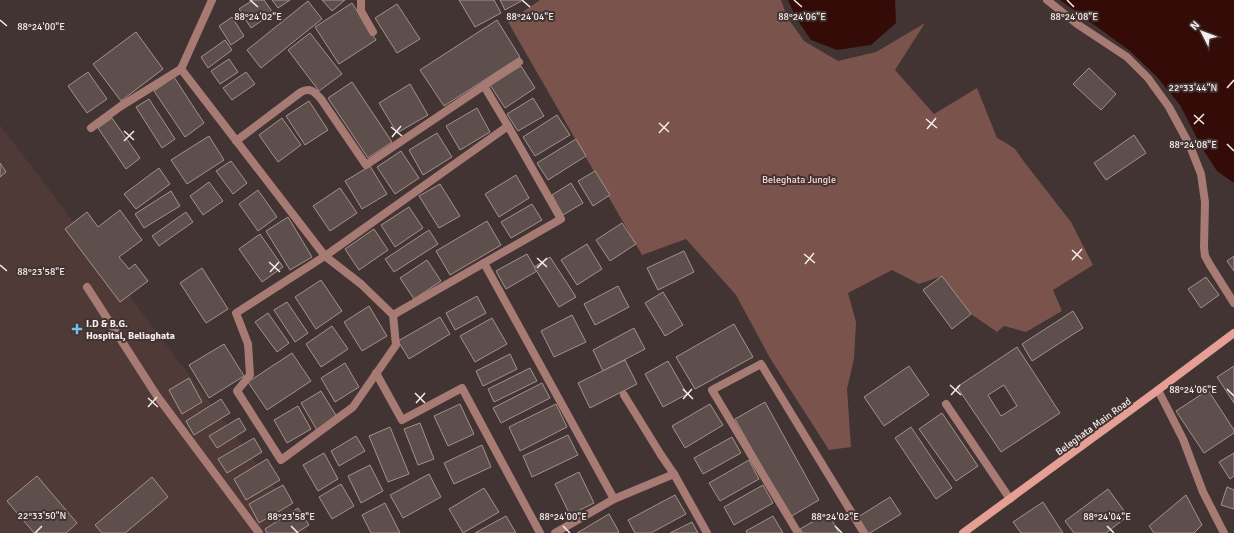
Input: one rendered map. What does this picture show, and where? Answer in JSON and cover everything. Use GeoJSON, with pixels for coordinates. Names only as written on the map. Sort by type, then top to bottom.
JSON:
{"type":"FeatureCollection","features":[{"type":"Feature","properties":{"kind":"main road","name":"Beleghata Main Road"},"geometry":{"type":"LineString","coordinates":[[963,533],[1234,333]]}},
{"type":"Feature","properties":{"kind":"street"},"geometry":{"type":"LineString","coordinates":[[91,128],[121,106],[181,69],[212,0]]}},
{"type":"Feature","properties":{"kind":"street"},"geometry":{"type":"LineString","coordinates":[[362,0],[361,11],[373,32]]}},
{"type":"Feature","properties":{"kind":"street"},"geometry":{"type":"LineString","coordinates":[[1048,0],[1077,24],[1127,58],[1148,78],[1169,107],[1190,146],[1201,174],[1205,202],[1204,246],[1206,256],[1234,303]]}},
{"type":"Feature","properties":{"kind":"street"},"geometry":{"type":"LineString","coordinates":[[236,141],[301,92],[308,90],[316,94],[325,103],[366,165],[519,62]]}},
{"type":"Feature","properties":{"kind":"street"},"geometry":{"type":"LineString","coordinates":[[181,69],[325,256],[361,284],[393,315],[396,345],[353,407],[281,460],[237,391],[250,375],[248,344],[236,313],[325,256],[508,126]]}},
{"type":"Feature","properties":{"kind":"street"},"geometry":{"type":"LineString","coordinates":[[393,315],[560,219],[484,86]]}},
{"type":"Feature","properties":{"kind":"street"},"geometry":{"type":"LineString","coordinates":[[484,263],[614,499]]}},
{"type":"Feature","properties":{"kind":"street"},"geometry":{"type":"LineString","coordinates":[[87,287],[157,396],[259,533]]}},
{"type":"Feature","properties":{"kind":"street"},"geometry":{"type":"LineString","coordinates":[[798,533],[712,390],[761,364],[864,533]]}},
{"type":"Feature","properties":{"kind":"street"},"geometry":{"type":"LineString","coordinates":[[376,373],[402,420],[462,388],[540,533]]}},
{"type":"Feature","properties":{"kind":"street"},"geometry":{"type":"LineString","coordinates":[[1158,390],[1184,439],[1203,492],[1224,533]]}},
{"type":"Feature","properties":{"kind":"street"},"geometry":{"type":"LineString","coordinates":[[624,395],[674,474],[707,533]]}},
{"type":"Feature","properties":{"kind":"street"},"geometry":{"type":"LineString","coordinates":[[946,404],[1010,499]]}},
{"type":"Feature","properties":{"kind":"street"},"geometry":{"type":"LineString","coordinates":[[555,533],[614,499],[674,474]]}},
{"type":"Feature","properties":{"kind":"shaded area"},"geometry":{"type":"Polygon","coordinates":[[[788,0],[895,0],[896,23],[871,45],[837,50],[811,40],[796,18],[788,0]]]}},
{"type":"Feature","properties":{"kind":"shaded area"},"geometry":{"type":"Polygon","coordinates":[[[1060,0],[1234,0],[1234,183],[1217,171],[1202,148],[1180,105],[1157,77],[1130,51],[1060,0]]]}},
{"type":"Feature","properties":{"kind":"shaded area","name":"I.D & B.G. Hospital, Beliaghata"},"geometry":{"type":"Polygon","coordinates":[[[0,125],[309,533],[0,533],[0,125]]]}},
{"type":"Feature","properties":{"kind":"green space","name":"Beleghata Jungle"},"geometry":{"type":"Polygon","coordinates":[[[540,0],[781,0],[787,17],[804,41],[838,61],[876,52],[925,23],[895,70],[934,114],[977,88],[997,138],[1015,149],[1071,222],[1093,265],[1053,290],[1062,311],[1026,332],[1004,326],[997,332],[971,314],[942,276],[919,284],[892,270],[848,293],[856,322],[854,359],[847,389],[851,447],[829,450],[770,358],[736,295],[686,239],[642,255],[508,22],[540,0]]]}},
{"type":"Feature","properties":{"kind":"building"},"geometry":{"type":"Polygon","coordinates":[[[253,0],[264,0],[273,13],[251,28],[239,9],[253,0]]]}},
{"type":"Feature","properties":{"kind":"building"},"geometry":{"type":"Polygon","coordinates":[[[272,0],[290,0],[278,8],[272,0]]]}},
{"type":"Feature","properties":{"kind":"building"},"geometry":{"type":"Polygon","coordinates":[[[322,0],[345,0],[332,11],[322,0]]]}},
{"type":"Feature","properties":{"kind":"building"},"geometry":{"type":"Polygon","coordinates":[[[459,0],[494,0],[501,13],[475,27],[459,0]]]}},
{"type":"Feature","properties":{"kind":"building"},"geometry":{"type":"Polygon","coordinates":[[[500,0],[523,0],[505,10],[500,0]]]}},
{"type":"Feature","properties":{"kind":"building"},"geometry":{"type":"Polygon","coordinates":[[[308,1],[322,19],[261,68],[247,50],[308,1]]]}},
{"type":"Feature","properties":{"kind":"building"},"geometry":{"type":"Polygon","coordinates":[[[352,3],[376,40],[339,64],[315,27],[352,3]]]}},
{"type":"Feature","properties":{"kind":"building"},"geometry":{"type":"Polygon","coordinates":[[[397,4],[420,39],[397,53],[375,18],[397,4]]]}},
{"type":"Feature","properties":{"kind":"building"},"geometry":{"type":"Polygon","coordinates":[[[232,17],[244,36],[231,45],[219,26],[232,17]]]}},
{"type":"Feature","properties":{"kind":"building"},"geometry":{"type":"Polygon","coordinates":[[[497,20],[520,57],[444,106],[420,70],[497,20]]]}},
{"type":"Feature","properties":{"kind":"building"},"geometry":{"type":"Polygon","coordinates":[[[136,32],[163,69],[121,101],[93,64],[136,32]]]}},
{"type":"Feature","properties":{"kind":"building"},"geometry":{"type":"Polygon","coordinates":[[[310,33],[342,74],[319,91],[288,50],[310,33]]]}},
{"type":"Feature","properties":{"kind":"building"},"geometry":{"type":"Polygon","coordinates":[[[225,40],[232,50],[208,68],[201,57],[225,40]]]}},
{"type":"Feature","properties":{"kind":"building"},"geometry":{"type":"Polygon","coordinates":[[[229,59],[238,72],[220,84],[211,71],[229,59]]]}},
{"type":"Feature","properties":{"kind":"building"},"geometry":{"type":"Polygon","coordinates":[[[521,66],[535,88],[505,108],[490,85],[521,66]]]}},
{"type":"Feature","properties":{"kind":"building"},"geometry":{"type":"Polygon","coordinates":[[[1089,68],[1116,94],[1101,110],[1073,84],[1089,68]]]}},
{"type":"Feature","properties":{"kind":"building"},"geometry":{"type":"Polygon","coordinates":[[[88,72],[107,99],[87,113],[68,86],[88,72]]]}},
{"type":"Feature","properties":{"kind":"building"},"geometry":{"type":"Polygon","coordinates":[[[246,72],[255,84],[232,100],[223,88],[246,72]]]}},
{"type":"Feature","properties":{"kind":"building"},"geometry":{"type":"Polygon","coordinates":[[[174,77],[204,123],[185,137],[154,91],[174,77]]]}},
{"type":"Feature","properties":{"kind":"building"},"geometry":{"type":"Polygon","coordinates":[[[352,82],[392,142],[368,158],[328,98],[352,82]]]}},
{"type":"Feature","properties":{"kind":"building"},"geometry":{"type":"Polygon","coordinates":[[[410,84],[428,115],[397,133],[379,103],[410,84]]]}},
{"type":"Feature","properties":{"kind":"building"},"geometry":{"type":"Polygon","coordinates":[[[533,98],[544,116],[518,131],[507,114],[533,98]]]}},
{"type":"Feature","properties":{"kind":"building"},"geometry":{"type":"Polygon","coordinates":[[[149,99],[175,139],[162,148],[136,107],[149,99]]]}},
{"type":"Feature","properties":{"kind":"building"},"geometry":{"type":"Polygon","coordinates":[[[309,101],[328,130],[305,145],[286,116],[309,101]]]}},
{"type":"Feature","properties":{"kind":"building"},"geometry":{"type":"Polygon","coordinates":[[[477,108],[490,132],[460,150],[446,126],[477,108]]]}},
{"type":"Feature","properties":{"kind":"building"},"geometry":{"type":"Polygon","coordinates":[[[557,115],[570,135],[535,156],[523,137],[557,115]]]}},
{"type":"Feature","properties":{"kind":"building"},"geometry":{"type":"Polygon","coordinates":[[[112,118],[140,158],[126,169],[98,128],[112,118]]]}},
{"type":"Feature","properties":{"kind":"building"},"geometry":{"type":"Polygon","coordinates":[[[282,118],[301,145],[278,162],[259,135],[282,118]]]}},
{"type":"Feature","properties":{"kind":"building"},"geometry":{"type":"Polygon","coordinates":[[[437,133],[452,157],[423,175],[409,150],[437,133]]]}},
{"type":"Feature","properties":{"kind":"building"},"geometry":{"type":"Polygon","coordinates":[[[1134,135],[1146,153],[1106,180],[1094,163],[1134,135]]]}},
{"type":"Feature","properties":{"kind":"building"},"geometry":{"type":"Polygon","coordinates":[[[209,136],[224,160],[187,184],[171,160],[209,136]]]}},
{"type":"Feature","properties":{"kind":"building"},"geometry":{"type":"Polygon","coordinates":[[[576,139],[586,156],[548,180],[537,163],[576,139]]]}},
{"type":"Feature","properties":{"kind":"building"},"geometry":{"type":"Polygon","coordinates":[[[401,151],[419,178],[395,194],[377,167],[401,151]]]}},
{"type":"Feature","properties":{"kind":"building"},"geometry":{"type":"Polygon","coordinates":[[[231,161],[247,183],[233,194],[216,171],[231,161]]]}},
{"type":"Feature","properties":{"kind":"building"},"geometry":{"type":"Polygon","coordinates":[[[0,163],[6,172],[0,177],[0,163]]]}},
{"type":"Feature","properties":{"kind":"building"},"geometry":{"type":"Polygon","coordinates":[[[370,166],[387,194],[362,209],[345,181],[370,166]]]}},
{"type":"Feature","properties":{"kind":"building"},"geometry":{"type":"Polygon","coordinates":[[[159,168],[170,184],[136,209],[124,194],[159,168]]]}},
{"type":"Feature","properties":{"kind":"building"},"geometry":{"type":"Polygon","coordinates":[[[595,171],[610,195],[593,206],[578,181],[595,171]]]}},
{"type":"Feature","properties":{"kind":"building"},"geometry":{"type":"Polygon","coordinates":[[[516,175],[529,198],[499,217],[485,194],[516,175]]]}},
{"type":"Feature","properties":{"kind":"building"},"geometry":{"type":"Polygon","coordinates":[[[209,182],[223,201],[203,215],[190,196],[209,182]]]}},
{"type":"Feature","properties":{"kind":"building"},"geometry":{"type":"Polygon","coordinates":[[[571,183],[583,203],[563,215],[552,195],[571,183]]]}},
{"type":"Feature","properties":{"kind":"building"},"geometry":{"type":"Polygon","coordinates":[[[440,184],[460,216],[439,228],[419,196],[440,184]]]}},
{"type":"Feature","properties":{"kind":"building"},"geometry":{"type":"Polygon","coordinates":[[[340,188],[357,213],[330,231],[313,206],[340,188]]]}},
{"type":"Feature","properties":{"kind":"building"},"geometry":{"type":"Polygon","coordinates":[[[258,190],[277,217],[258,231],[239,204],[258,190]]]}},
{"type":"Feature","properties":{"kind":"building"},"geometry":{"type":"Polygon","coordinates":[[[171,191],[180,206],[144,228],[135,214],[171,191]]]}},
{"type":"Feature","properties":{"kind":"building"},"geometry":{"type":"Polygon","coordinates":[[[532,204],[542,220],[511,238],[501,222],[532,204]]]}},
{"type":"Feature","properties":{"kind":"building"},"geometry":{"type":"Polygon","coordinates":[[[409,207],[423,228],[395,247],[381,225],[409,207]]]}},
{"type":"Feature","properties":{"kind":"building"},"geometry":{"type":"Polygon","coordinates":[[[120,210],[142,240],[119,257],[129,269],[135,264],[148,281],[120,302],[65,229],[87,212],[98,227],[120,210]]]}},
{"type":"Feature","properties":{"kind":"building"},"geometry":{"type":"Polygon","coordinates":[[[186,212],[193,222],[159,246],[152,236],[186,212]]]}},
{"type":"Feature","properties":{"kind":"building"},"geometry":{"type":"Polygon","coordinates":[[[288,217],[312,257],[290,270],[266,231],[288,217]]]}},
{"type":"Feature","properties":{"kind":"building"},"geometry":{"type":"Polygon","coordinates":[[[487,221],[501,245],[450,275],[436,251],[487,221]]]}},
{"type":"Feature","properties":{"kind":"building"},"geometry":{"type":"Polygon","coordinates":[[[622,223],[636,244],[610,261],[596,240],[622,223]]]}},
{"type":"Feature","properties":{"kind":"building"},"geometry":{"type":"Polygon","coordinates":[[[374,229],[388,250],[359,270],[345,249],[374,229]]]}},
{"type":"Feature","properties":{"kind":"building"},"geometry":{"type":"Polygon","coordinates":[[[429,230],[438,244],[394,272],[385,259],[429,230]]]}},
{"type":"Feature","properties":{"kind":"building"},"geometry":{"type":"Polygon","coordinates":[[[260,234],[283,267],[262,282],[239,249],[260,234]]]}},
{"type":"Feature","properties":{"kind":"building"},"geometry":{"type":"Polygon","coordinates":[[[587,244],[602,269],[577,285],[561,260],[587,244]]]}},
{"type":"Feature","properties":{"kind":"building"},"geometry":{"type":"Polygon","coordinates":[[[684,251],[694,272],[658,290],[647,268],[684,251]]]}},
{"type":"Feature","properties":{"kind":"building"},"geometry":{"type":"Polygon","coordinates":[[[527,254],[537,271],[506,289],[496,271],[527,254]]]}},
{"type":"Feature","properties":{"kind":"building"},"geometry":{"type":"Polygon","coordinates":[[[1234,256],[1234,271],[1227,261],[1234,256]]]}},
{"type":"Feature","properties":{"kind":"building"},"geometry":{"type":"Polygon","coordinates":[[[550,257],[576,297],[559,307],[534,267],[550,257]]]}},
{"type":"Feature","properties":{"kind":"building"},"geometry":{"type":"Polygon","coordinates":[[[427,260],[441,281],[414,299],[400,278],[427,260]]]}},
{"type":"Feature","properties":{"kind":"building"},"geometry":{"type":"Polygon","coordinates":[[[202,268],[228,309],[206,323],[180,283],[202,268]]]}},
{"type":"Feature","properties":{"kind":"building"},"geometry":{"type":"Polygon","coordinates":[[[942,276],[971,314],[952,329],[923,290],[942,276]]]}},
{"type":"Feature","properties":{"kind":"building"},"geometry":{"type":"Polygon","coordinates":[[[1206,277],[1219,295],[1201,308],[1188,289],[1206,277]]]}},
{"type":"Feature","properties":{"kind":"building"},"geometry":{"type":"Polygon","coordinates":[[[321,280],[342,311],[316,329],[295,297],[321,280]]]}},
{"type":"Feature","properties":{"kind":"building"},"geometry":{"type":"Polygon","coordinates":[[[618,286],[629,307],[595,325],[584,304],[618,286]]]}},
{"type":"Feature","properties":{"kind":"building"},"geometry":{"type":"Polygon","coordinates":[[[663,292],[683,325],[665,336],[645,303],[663,292]]]}},
{"type":"Feature","properties":{"kind":"building"},"geometry":{"type":"Polygon","coordinates":[[[477,296],[486,313],[455,330],[446,313],[477,296]]]}},
{"type":"Feature","properties":{"kind":"building"},"geometry":{"type":"Polygon","coordinates":[[[287,302],[308,333],[295,342],[274,310],[287,302]]]}},
{"type":"Feature","properties":{"kind":"building"},"geometry":{"type":"Polygon","coordinates":[[[369,306],[387,336],[362,351],[344,322],[369,306]]]}},
{"type":"Feature","properties":{"kind":"building"},"geometry":{"type":"Polygon","coordinates":[[[1073,311],[1083,328],[1032,361],[1022,344],[1073,311]]]}},
{"type":"Feature","properties":{"kind":"building"},"geometry":{"type":"Polygon","coordinates":[[[268,313],[289,343],[277,352],[255,322],[268,313]]]}},
{"type":"Feature","properties":{"kind":"building"},"geometry":{"type":"Polygon","coordinates":[[[572,315],[586,342],[554,357],[541,331],[572,315]]]}},
{"type":"Feature","properties":{"kind":"building"},"geometry":{"type":"Polygon","coordinates":[[[440,317],[450,334],[409,359],[398,341],[440,317]]]}},
{"type":"Feature","properties":{"kind":"building"},"geometry":{"type":"Polygon","coordinates":[[[492,318],[507,344],[475,362],[460,336],[492,318]]]}},
{"type":"Feature","properties":{"kind":"building"},"geometry":{"type":"Polygon","coordinates":[[[734,324],[753,357],[695,389],[676,357],[734,324]]]}},
{"type":"Feature","properties":{"kind":"building"},"geometry":{"type":"Polygon","coordinates":[[[332,326],[348,349],[321,367],[306,344],[332,326]]]}},
{"type":"Feature","properties":{"kind":"building"},"geometry":{"type":"Polygon","coordinates":[[[634,328],[645,349],[603,371],[593,350],[634,328]]]}},
{"type":"Feature","properties":{"kind":"building"},"geometry":{"type":"Polygon","coordinates":[[[224,344],[244,376],[209,398],[189,365],[224,344]]]}},
{"type":"Feature","properties":{"kind":"building"},"geometry":{"type":"Polygon","coordinates":[[[1017,347],[1060,413],[1001,452],[957,387],[1017,347]],[[1004,385],[988,395],[1001,416],[1017,406],[1004,385]]]}},
{"type":"Feature","properties":{"kind":"building"},"geometry":{"type":"Polygon","coordinates":[[[292,353],[311,381],[267,410],[248,382],[292,353]]]}},
{"type":"Feature","properties":{"kind":"building"},"geometry":{"type":"Polygon","coordinates":[[[510,354],[517,369],[483,386],[476,371],[510,354]]]}},
{"type":"Feature","properties":{"kind":"building"},"geometry":{"type":"Polygon","coordinates":[[[625,360],[637,384],[590,408],[578,383],[625,360]]]}},
{"type":"Feature","properties":{"kind":"building"},"geometry":{"type":"Polygon","coordinates":[[[668,361],[687,394],[663,407],[645,374],[668,361]]]}},
{"type":"Feature","properties":{"kind":"building"},"geometry":{"type":"Polygon","coordinates":[[[345,363],[359,387],[335,402],[321,378],[345,363]]]}},
{"type":"Feature","properties":{"kind":"building"},"geometry":{"type":"Polygon","coordinates":[[[909,366],[929,395],[884,426],[864,397],[909,366]]]}},
{"type":"Feature","properties":{"kind":"building"},"geometry":{"type":"Polygon","coordinates":[[[1234,366],[1234,403],[1217,377],[1234,366]]]}},
{"type":"Feature","properties":{"kind":"building"},"geometry":{"type":"Polygon","coordinates":[[[530,368],[537,381],[494,402],[488,389],[530,368]]]}},
{"type":"Feature","properties":{"kind":"building"},"geometry":{"type":"Polygon","coordinates":[[[189,378],[202,402],[182,414],[169,390],[189,378]]]}},
{"type":"Feature","properties":{"kind":"building"},"geometry":{"type":"Polygon","coordinates":[[[542,383],[550,398],[501,423],[493,408],[542,383]]]}},
{"type":"Feature","properties":{"kind":"building"},"geometry":{"type":"Polygon","coordinates":[[[1208,390],[1234,430],[1234,433],[1204,453],[1176,411],[1208,390]]]}},
{"type":"Feature","properties":{"kind":"building"},"geometry":{"type":"Polygon","coordinates":[[[321,391],[337,417],[317,430],[301,403],[321,391]]]}},
{"type":"Feature","properties":{"kind":"building"},"geometry":{"type":"Polygon","coordinates":[[[221,399],[230,413],[194,435],[186,421],[221,399]]]}},
{"type":"Feature","properties":{"kind":"building"},"geometry":{"type":"Polygon","coordinates":[[[765,402],[819,500],[790,517],[735,419],[765,402]]]}},
{"type":"Feature","properties":{"kind":"building"},"geometry":{"type":"Polygon","coordinates":[[[460,404],[474,434],[448,446],[434,416],[460,404]]]}},
{"type":"Feature","properties":{"kind":"building"},"geometry":{"type":"Polygon","coordinates":[[[556,404],[567,427],[520,451],[509,427],[556,404]]]}},
{"type":"Feature","properties":{"kind":"building"},"geometry":{"type":"Polygon","coordinates":[[[710,404],[723,425],[685,448],[672,426],[710,404]]]}},
{"type":"Feature","properties":{"kind":"building"},"geometry":{"type":"Polygon","coordinates":[[[298,406],[311,429],[287,443],[274,420],[298,406]]]}},
{"type":"Feature","properties":{"kind":"building"},"geometry":{"type":"Polygon","coordinates":[[[942,413],[978,466],[956,481],[919,429],[942,413]]]}},
{"type":"Feature","properties":{"kind":"building"},"geometry":{"type":"Polygon","coordinates":[[[239,418],[246,430],[217,448],[209,436],[239,418]]]}},
{"type":"Feature","properties":{"kind":"building"},"geometry":{"type":"Polygon","coordinates":[[[420,423],[434,459],[418,465],[404,429],[420,423]]]}},
{"type":"Feature","properties":{"kind":"building"},"geometry":{"type":"Polygon","coordinates":[[[390,427],[409,474],[388,482],[369,436],[390,427]]]}},
{"type":"Feature","properties":{"kind":"building"},"geometry":{"type":"Polygon","coordinates":[[[911,427],[952,488],[936,499],[895,438],[911,427]]]}},
{"type":"Feature","properties":{"kind":"building"},"geometry":{"type":"Polygon","coordinates":[[[568,435],[578,455],[532,477],[523,456],[568,435]]]}},
{"type":"Feature","properties":{"kind":"building"},"geometry":{"type":"Polygon","coordinates":[[[356,436],[365,451],[339,466],[331,451],[356,436]]]}},
{"type":"Feature","properties":{"kind":"building"},"geometry":{"type":"Polygon","coordinates":[[[732,437],[741,453],[703,474],[694,458],[732,437]]]}},
{"type":"Feature","properties":{"kind":"building"},"geometry":{"type":"Polygon","coordinates":[[[254,438],[262,452],[227,473],[218,459],[254,438]]]}},
{"type":"Feature","properties":{"kind":"building"},"geometry":{"type":"Polygon","coordinates":[[[482,445],[491,467],[454,484],[444,463],[482,445]]]}},
{"type":"Feature","properties":{"kind":"building"},"geometry":{"type":"Polygon","coordinates":[[[324,453],[338,479],[318,491],[303,465],[324,453]]]}},
{"type":"Feature","properties":{"kind":"building"},"geometry":{"type":"Polygon","coordinates":[[[1234,453],[1234,476],[1230,479],[1219,462],[1234,453]]]}},
{"type":"Feature","properties":{"kind":"building"},"geometry":{"type":"Polygon","coordinates":[[[267,459],[280,480],[246,500],[234,479],[267,459]]]}},
{"type":"Feature","properties":{"kind":"building"},"geometry":{"type":"Polygon","coordinates":[[[749,460],[759,479],[720,501],[709,483],[749,460]]]}},
{"type":"Feature","properties":{"kind":"building"},"geometry":{"type":"Polygon","coordinates":[[[370,465],[383,491],[361,503],[348,476],[370,465]]]}},
{"type":"Feature","properties":{"kind":"building"},"geometry":{"type":"Polygon","coordinates":[[[579,472],[594,503],[570,515],[555,484],[579,472]]]}},
{"type":"Feature","properties":{"kind":"building"},"geometry":{"type":"Polygon","coordinates":[[[429,474],[441,497],[403,518],[390,495],[429,474]]]}},
{"type":"Feature","properties":{"kind":"building"},"geometry":{"type":"Polygon","coordinates":[[[37,476],[77,523],[66,533],[34,533],[7,501],[37,476]]]}},
{"type":"Feature","properties":{"kind":"building"},"geometry":{"type":"Polygon","coordinates":[[[152,477],[168,497],[125,533],[102,533],[95,525],[152,477]]]}},
{"type":"Feature","properties":{"kind":"building"},"geometry":{"type":"Polygon","coordinates":[[[341,484],[354,506],[332,519],[319,497],[341,484]]]}},
{"type":"Feature","properties":{"kind":"building"},"geometry":{"type":"Polygon","coordinates":[[[283,485],[293,503],[259,523],[249,504],[283,485]]]}},
{"type":"Feature","properties":{"kind":"building"},"geometry":{"type":"Polygon","coordinates":[[[763,485],[773,503],[734,525],[724,507],[763,485]]]}},
{"type":"Feature","properties":{"kind":"building"},"geometry":{"type":"Polygon","coordinates":[[[1227,487],[1234,490],[1234,509],[1221,505],[1227,487]]]}},
{"type":"Feature","properties":{"kind":"building"},"geometry":{"type":"Polygon","coordinates":[[[484,488],[499,512],[463,533],[449,509],[484,488]]]}},
{"type":"Feature","properties":{"kind":"building"},"geometry":{"type":"Polygon","coordinates":[[[1108,489],[1128,516],[1106,533],[1074,533],[1065,521],[1108,489]]]}},
{"type":"Feature","properties":{"kind":"building"},"geometry":{"type":"Polygon","coordinates":[[[675,495],[686,514],[651,533],[635,533],[628,520],[675,495]]]}},
{"type":"Feature","properties":{"kind":"building"},"geometry":{"type":"Polygon","coordinates":[[[1186,495],[1202,525],[1194,533],[1154,533],[1149,526],[1186,495]]]}},
{"type":"Feature","properties":{"kind":"building"},"geometry":{"type":"Polygon","coordinates":[[[890,497],[901,514],[870,533],[867,533],[858,517],[890,497]]]}},
{"type":"Feature","properties":{"kind":"building"},"geometry":{"type":"Polygon","coordinates":[[[1043,502],[1063,533],[1021,533],[1013,522],[1043,502]]]}},
{"type":"Feature","properties":{"kind":"building"},"geometry":{"type":"Polygon","coordinates":[[[385,503],[400,533],[371,533],[362,515],[385,503]]]}},
{"type":"Feature","properties":{"kind":"building"},"geometry":{"type":"Polygon","coordinates":[[[298,508],[309,525],[296,533],[267,533],[265,529],[298,508]]]}},
{"type":"Feature","properties":{"kind":"building"},"geometry":{"type":"Polygon","coordinates":[[[828,513],[839,533],[803,533],[800,529],[828,513]]]}},
{"type":"Feature","properties":{"kind":"building"},"geometry":{"type":"Polygon","coordinates":[[[609,514],[619,532],[618,533],[577,533],[609,514]]]}},
{"type":"Feature","properties":{"kind":"building"},"geometry":{"type":"Polygon","coordinates":[[[506,516],[516,533],[475,533],[506,516]]]}},
{"type":"Feature","properties":{"kind":"building"},"geometry":{"type":"Polygon","coordinates":[[[773,516],[783,533],[747,533],[746,531],[773,516]]]}},
{"type":"Feature","properties":{"kind":"building"},"geometry":{"type":"Polygon","coordinates":[[[692,522],[698,533],[670,533],[692,522]]]}},
{"type":"Feature","properties":{"kind":"place","name":"I.D & B.G. Hospital, Beliaghata"},"geometry":{"type":"Point","coordinates":[77,329]}}]}
